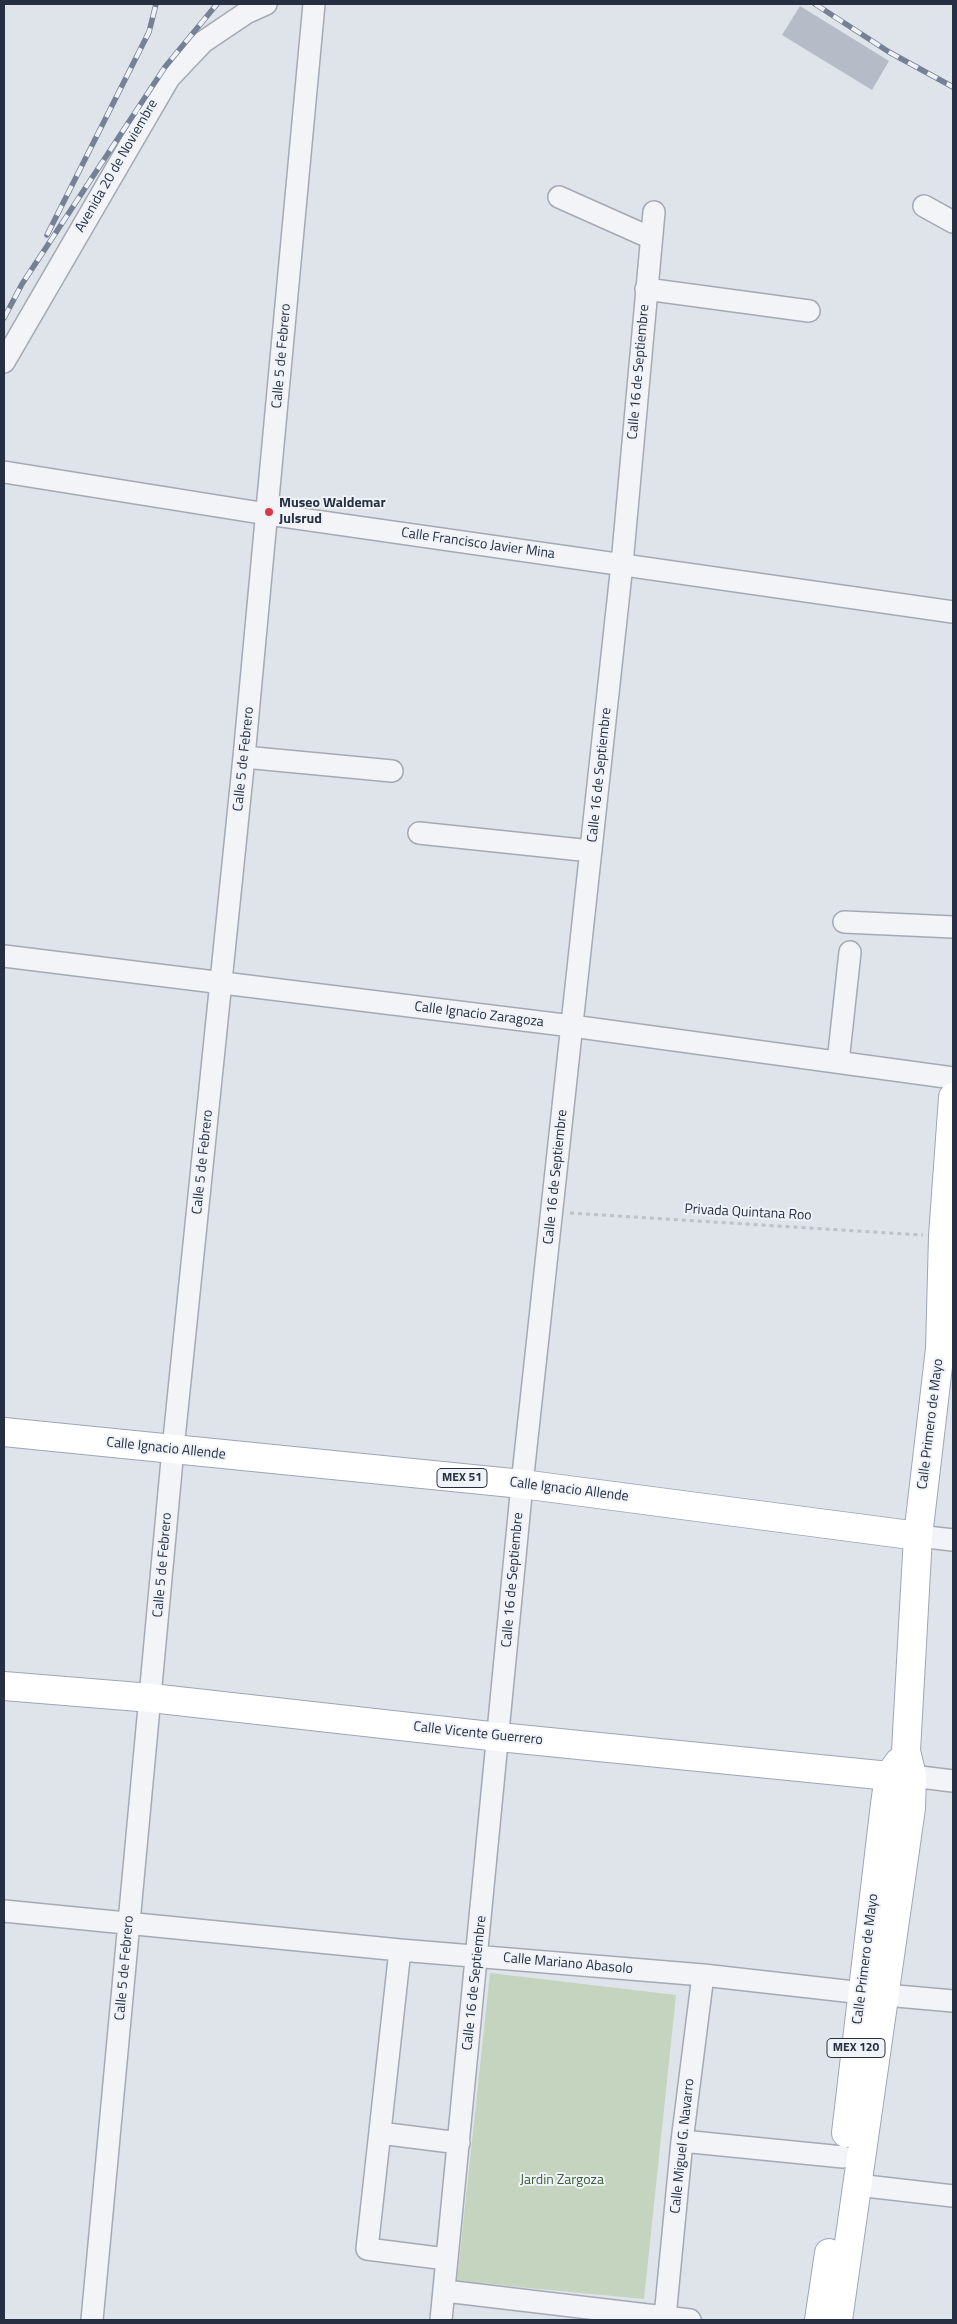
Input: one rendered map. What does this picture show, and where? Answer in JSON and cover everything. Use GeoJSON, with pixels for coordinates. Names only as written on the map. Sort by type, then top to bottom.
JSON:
{"type":"FeatureCollection","features":[{"type":"Feature","properties":{"kind":"main road","name":"Calle Primero de Mayo"},"geometry":{"type":"LineString","coordinates":[[838,2320],[857,2185],[874,1993],[902,1768],[918,1536],[946,1350],[943,1236],[953,1097]]}},
{"type":"Feature","properties":{"kind":"main road","name":"Calle Ignacio Allende"},"geometry":{"type":"LineString","coordinates":[[4,1432],[522,1484],[918,1536]]}},
{"type":"Feature","properties":{"kind":"main road","name":"Calle Vicente Guerrero"},"geometry":{"type":"LineString","coordinates":[[4,1686],[151,1698],[499,1737],[902,1768]]}},
{"type":"Feature","properties":{"kind":"main road","name":"Calle Primero de Mayo"},"geometry":{"type":"LineString","coordinates":[[818,2320],[843,2157],[874,1993]]}},
{"type":"Feature","properties":{"kind":"street","name":"Avenida 20 de Noviembre"},"geometry":{"type":"LineString","coordinates":[[4,362],[168,78],[203,42],[246,13],[266,4]]}},
{"type":"Feature","properties":{"kind":"street","name":"Calle 5 de Febrero"},"geometry":{"type":"LineString","coordinates":[[92,2320],[173,1450],[244,757],[314,4]]}},
{"type":"Feature","properties":{"kind":"street"},"geometry":{"type":"LineString","coordinates":[[559,197],[651,238]]}},
{"type":"Feature","properties":{"kind":"street"},"geometry":{"type":"LineString","coordinates":[[924,206],[953,222]]}},
{"type":"Feature","properties":{"kind":"street","name":"Calle 16 de Septiembre"},"geometry":{"type":"LineString","coordinates":[[442,2320],[446,2259],[499,1737],[522,1484],[622,564],[654,212]]}},
{"type":"Feature","properties":{"kind":"street"},"geometry":{"type":"LineString","coordinates":[[646,289],[809,310]]}},
{"type":"Feature","properties":{"kind":"street","name":"Calle Francisco Javier Mina"},"geometry":{"type":"LineString","coordinates":[[4,472],[267,514],[953,612]]}},
{"type":"Feature","properties":{"kind":"street"},"geometry":{"type":"LineString","coordinates":[[244,757],[392,771]]}},
{"type":"Feature","properties":{"kind":"street"},"geometry":{"type":"LineString","coordinates":[[419,833],[592,851]]}},
{"type":"Feature","properties":{"kind":"street"},"geometry":{"type":"LineString","coordinates":[[844,922],[953,927]]}},
{"type":"Feature","properties":{"kind":"street"},"geometry":{"type":"LineString","coordinates":[[838,1062],[850,952]]}},
{"type":"Feature","properties":{"kind":"street","name":"Calle Ignacio Zaragoza"},"geometry":{"type":"LineString","coordinates":[[4,956],[572,1026],[953,1078]]}},
{"type":"Feature","properties":{"kind":"street","name":"Calle Ignacio Allende"},"geometry":{"type":"LineString","coordinates":[[918,1536],[953,1540]]}},
{"type":"Feature","properties":{"kind":"street","name":"Calle Vicente Guerrero"},"geometry":{"type":"LineString","coordinates":[[902,1768],[953,1781]]}},
{"type":"Feature","properties":{"kind":"street","name":"Calle Mariano Abasolo"},"geometry":{"type":"LineString","coordinates":[[4,1911],[400,1950],[703,1974],[953,2001]]}},
{"type":"Feature","properties":{"kind":"street"},"geometry":{"type":"LineString","coordinates":[[400,1950],[367,2249],[446,2259]]}},
{"type":"Feature","properties":{"kind":"street","name":"Calle Miguel G. Navarro"},"geometry":{"type":"LineString","coordinates":[[664,2317],[682,2141],[703,1974]]}},
{"type":"Feature","properties":{"kind":"street"},"geometry":{"type":"LineString","coordinates":[[380,2133],[459,2143]]}},
{"type":"Feature","properties":{"kind":"street"},"geometry":{"type":"LineString","coordinates":[[682,2141],[843,2157]]}},
{"type":"Feature","properties":{"kind":"street"},"geometry":{"type":"LineString","coordinates":[[857,2185],[953,2196]]}},
{"type":"Feature","properties":{"kind":"street"},"geometry":{"type":"LineString","coordinates":[[445,2291],[690,2320]]}},
{"type":"Feature","properties":{"kind":"path","name":"Privada Quintana Roo"},"geometry":{"type":"LineString","coordinates":[[552,1212],[943,1236]]}},
{"type":"Feature","properties":{"kind":"green space","name":"Jardin Zargoza"},"geometry":{"type":"Polygon","coordinates":[[[490,1973],[676,1995],[644,2299],[457,2281],[490,1973]]]}},
{"type":"Feature","properties":{"kind":"building"},"geometry":{"type":"Polygon","coordinates":[[[800,6],[889,61],[872,90],[782,35],[800,6]]]}},
{"type":"Feature","properties":{"kind":"railway"},"geometry":{"type":"LineString","coordinates":[[47,235],[149,32],[156,4]]}},
{"type":"Feature","properties":{"kind":"railway"},"geometry":{"type":"LineString","coordinates":[[4,318],[22,284],[165,67],[217,4]]}},
{"type":"Feature","properties":{"kind":"railway"},"geometry":{"type":"LineString","coordinates":[[815,4],[889,52],[953,87]]}},
{"type":"Feature","properties":{"kind":"place","name":"Museo Waldemar Julsrud"},"geometry":{"type":"Point","coordinates":[269,512]}}]}
